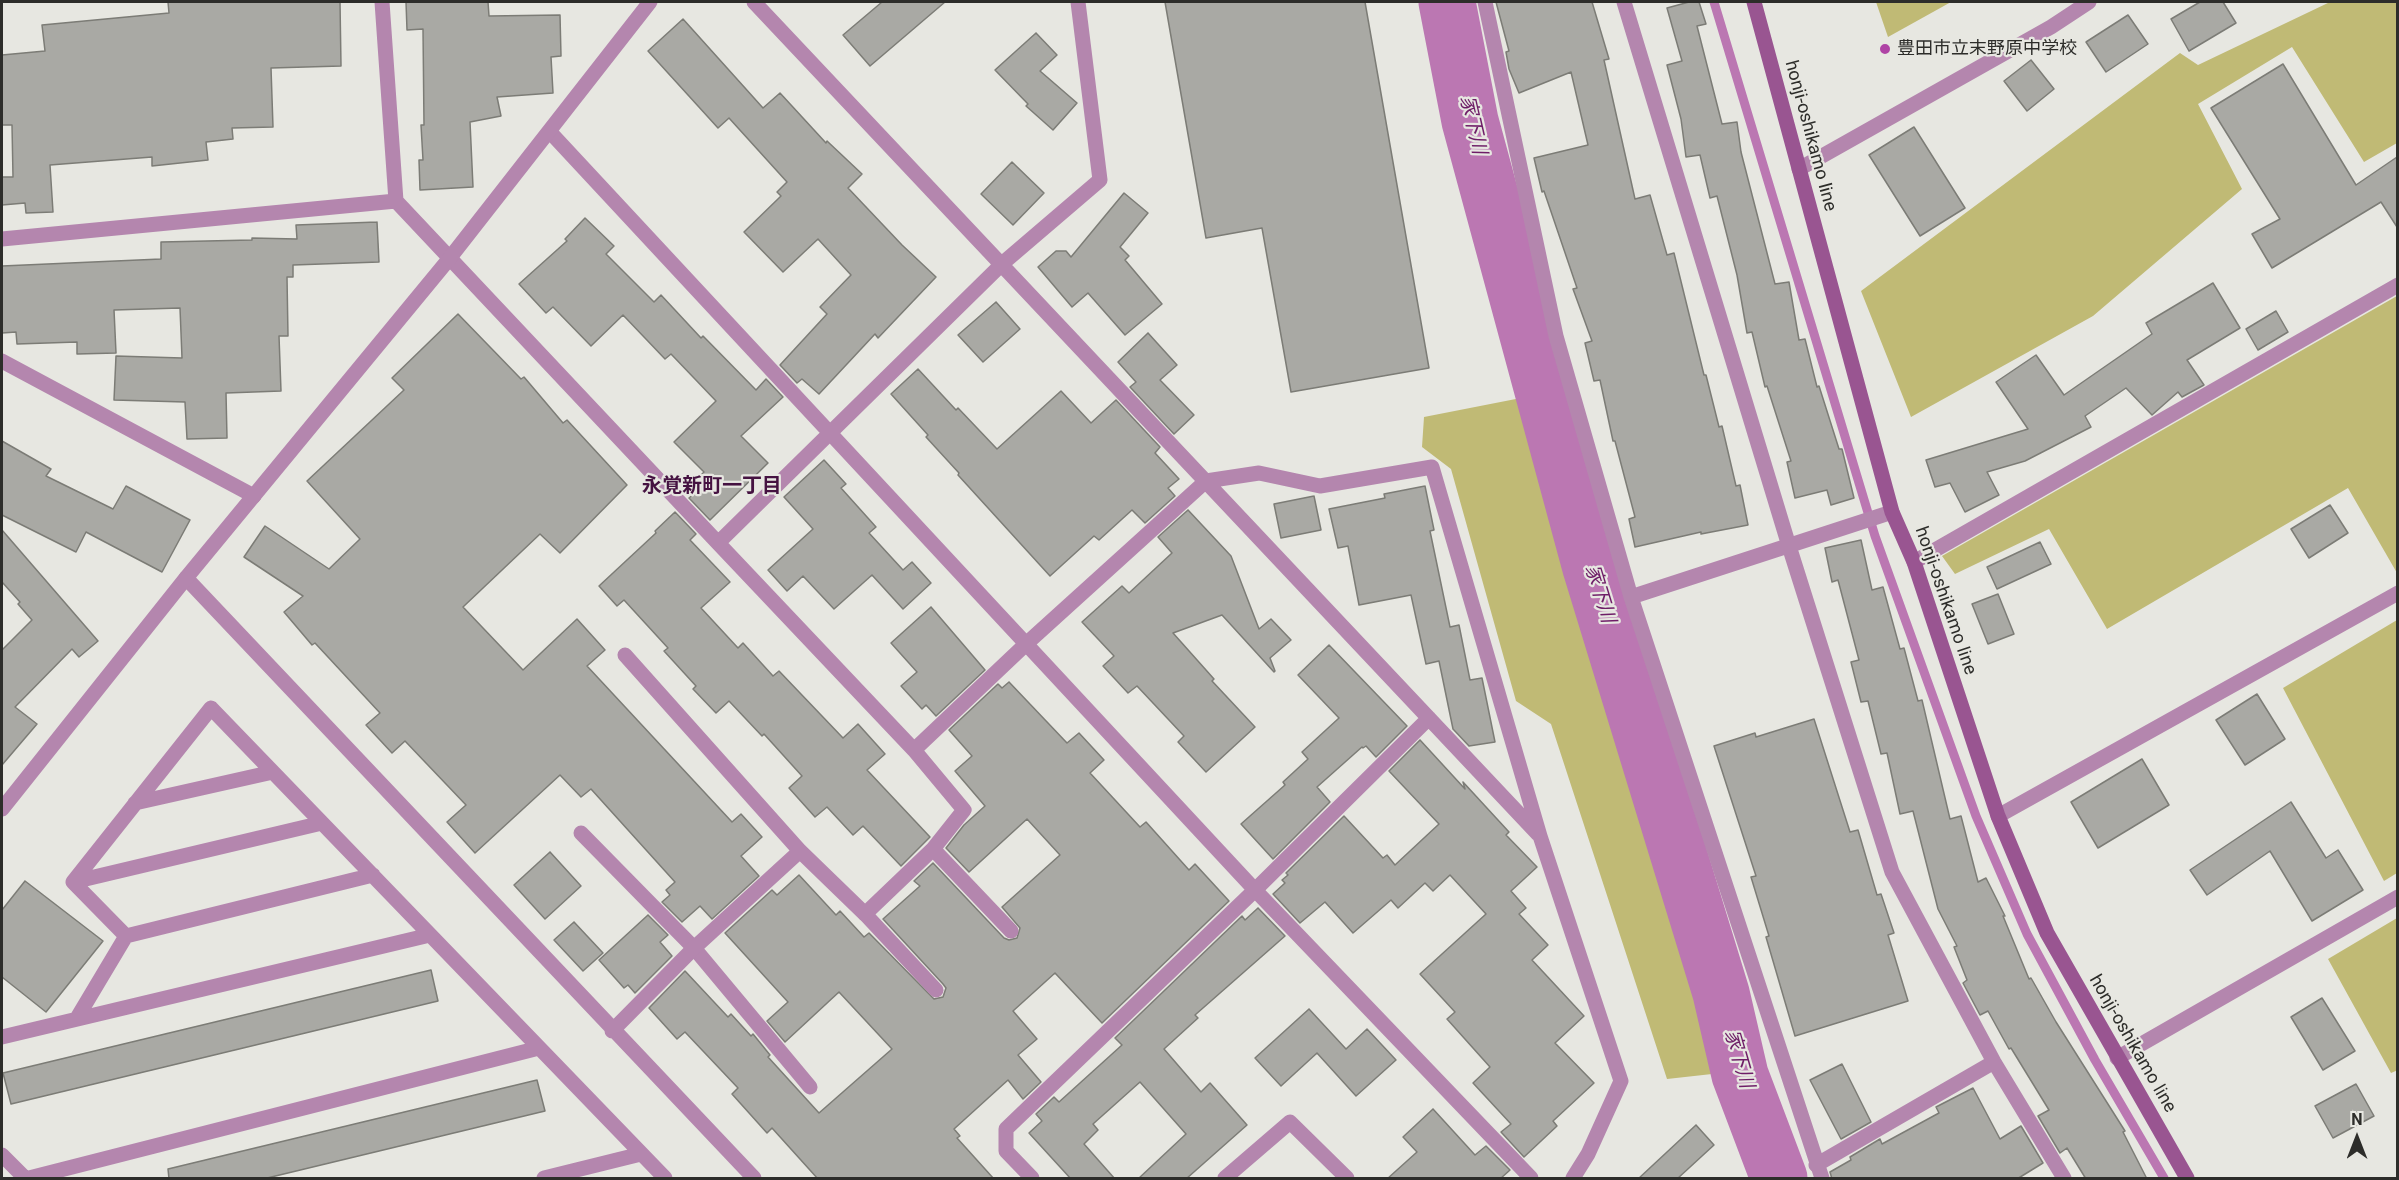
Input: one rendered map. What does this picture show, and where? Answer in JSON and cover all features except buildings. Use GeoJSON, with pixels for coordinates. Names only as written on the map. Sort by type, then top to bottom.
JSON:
{"type":"FeatureCollection","features":[{"type":"Feature","properties":{"kind":"main road","name":"honji-oshikamo line"},"geometry":{"type":"LineString","coordinates":[[1754,2],[1892,512],[1914,562],[1998,816],[2047,933],[2187,1179]]}},
{"type":"Feature","properties":{"kind":"street"},"geometry":{"type":"LineString","coordinates":[[382,2],[396,201],[914,750],[964,810],[933,849],[865,914]]}},
{"type":"Feature","properties":{"kind":"street"},"geometry":{"type":"LineString","coordinates":[[2,809],[186,578],[449,259],[650,2]]}},
{"type":"Feature","properties":{"kind":"street"},"geometry":{"type":"LineString","coordinates":[[754,2],[1003,263],[1540,836]]}},
{"type":"Feature","properties":{"kind":"street"},"geometry":{"type":"LineString","coordinates":[[718,543],[1003,263],[1100,180],[1078,2]]}},
{"type":"Feature","properties":{"kind":"street"},"geometry":{"type":"LineString","coordinates":[[1485,2],[1556,336],[1631,597],[1819,1172],[1994,1062]]}},
{"type":"Feature","properties":{"kind":"street"},"geometry":{"type":"LineString","coordinates":[[1624,2],[1789,546],[1892,872],[1994,1062],[2064,1179]]}},
{"type":"Feature","properties":{"kind":"street"},"geometry":{"type":"LineString","coordinates":[[1799,169],[2051,27],[2089,2]]}},
{"type":"Feature","properties":{"kind":"street"},"geometry":{"type":"LineString","coordinates":[[550,132],[1255,890],[1531,1179]]}},
{"type":"Feature","properties":{"kind":"street"},"geometry":{"type":"LineString","coordinates":[[2,239],[396,201]]}},
{"type":"Feature","properties":{"kind":"street"},"geometry":{"type":"LineString","coordinates":[[1914,562],[2397,285]]}},
{"type":"Feature","properties":{"kind":"street"},"geometry":{"type":"LineString","coordinates":[[2,361],[254,496]]}},
{"type":"Feature","properties":{"kind":"street"},"geometry":{"type":"LineString","coordinates":[[914,750],[1026,644],[1206,481],[1259,473],[1320,486],[1432,467],[1540,836],[1621,1081],[1588,1154],[1573,1179]]}},
{"type":"Feature","properties":{"kind":"street"},"geometry":{"type":"LineString","coordinates":[[1631,597],[1892,512]]}},
{"type":"Feature","properties":{"kind":"street"},"geometry":{"type":"LineString","coordinates":[[186,578],[754,1179]]}},
{"type":"Feature","properties":{"kind":"street"},"geometry":{"type":"LineString","coordinates":[[1998,816],[2397,593]]}},
{"type":"Feature","properties":{"kind":"street"},"geometry":{"type":"LineString","coordinates":[[625,655],[800,851],[865,914],[936,990]]}},
{"type":"Feature","properties":{"kind":"street"},"geometry":{"type":"LineString","coordinates":[[73,882],[211,708],[665,1179]]}},
{"type":"Feature","properties":{"kind":"street"},"geometry":{"type":"LineString","coordinates":[[1032,1179],[1006,1151],[1006,1129],[1255,890],[1429,718]]}},
{"type":"Feature","properties":{"kind":"street"},"geometry":{"type":"LineString","coordinates":[[135,803],[273,772]]}},
{"type":"Feature","properties":{"kind":"street"},"geometry":{"type":"LineString","coordinates":[[73,882],[322,823]]}},
{"type":"Feature","properties":{"kind":"street"},"geometry":{"type":"LineString","coordinates":[[581,833],[694,948],[810,1088]]}},
{"type":"Feature","properties":{"kind":"street"},"geometry":{"type":"LineString","coordinates":[[933,849],[1011,931]]}},
{"type":"Feature","properties":{"kind":"street"},"geometry":{"type":"LineString","coordinates":[[612,1030],[694,948],[800,851]]}},
{"type":"Feature","properties":{"kind":"street"},"geometry":{"type":"LineString","coordinates":[[77,1018],[126,936],[373,875]]}},
{"type":"Feature","properties":{"kind":"street"},"geometry":{"type":"LineString","coordinates":[[73,882],[126,936]]}},
{"type":"Feature","properties":{"kind":"street"},"geometry":{"type":"LineString","coordinates":[[2117,1058],[2397,897]]}},
{"type":"Feature","properties":{"kind":"street"},"geometry":{"type":"LineString","coordinates":[[2,1037],[430,935]]}},
{"type":"Feature","properties":{"kind":"street"},"geometry":{"type":"LineString","coordinates":[[29,1179],[539,1048]]}},
{"type":"Feature","properties":{"kind":"street"},"geometry":{"type":"LineString","coordinates":[[1226,1179],[1290,1122],[1347,1179]]}},
{"type":"Feature","properties":{"kind":"street"},"geometry":{"type":"LineString","coordinates":[[544,1179],[641,1154]]}},
{"type":"Feature","properties":{"kind":"street"},"geometry":{"type":"LineString","coordinates":[[2,1155],[25,1179]]}},
{"type":"Feature","properties":{"kind":"shaded area"},"geometry":{"type":"Polygon","coordinates":[[[1876,2],[1951,2],[1888,37],[1876,2]]]}},
{"type":"Feature","properties":{"kind":"shaded area"},"geometry":{"type":"Polygon","coordinates":[[[2330,2],[2397,2],[2397,143],[2364,162],[2292,47],[2198,104],[2242,189],[2093,316],[1911,417],[1861,291],[2180,53],[2198,65],[2330,2]]]}},
{"type":"Feature","properties":{"kind":"shaded area"},"geometry":{"type":"Polygon","coordinates":[[[2397,296],[2397,573],[2348,488],[2107,629],[2049,529],[1955,574],[1942,556],[2397,296]]]}},
{"type":"Feature","properties":{"kind":"shaded area"},"geometry":{"type":"Polygon","coordinates":[[[1526,397],[1730,1072],[1667,1079],[1551,724],[1516,701],[1451,469],[1422,447],[1424,417],[1526,397]]]}},
{"type":"Feature","properties":{"kind":"shaded area"},"geometry":{"type":"Polygon","coordinates":[[[2397,620],[2397,873],[2384,881],[2283,688],[2397,620]]]}},
{"type":"Feature","properties":{"kind":"shaded area"},"geometry":{"type":"Polygon","coordinates":[[[2397,918],[2398,1070],[2391,1073],[2328,959],[2397,918]]]}},
{"type":"Feature","properties":{"kind":"waterway","name":"家下川"},"geometry":{"type":"LineString","coordinates":[[1447,2],[1470,121],[1591,568],[1721,993],[1740,1075],[1779,1178]]}},
{"type":"Feature","properties":{"kind":"waterway"},"geometry":{"type":"LineString","coordinates":[[1714,2],[1875,536],[1976,816],[2027,934],[2095,1060],[2164,1178]]}},
{"type":"Feature","properties":{"kind":"place","name":"豊田市立末野原中学校"},"geometry":{"type":"Point","coordinates":[1885,49]}},
{"type":"Feature","properties":{"kind":"district","name":"永覚新町一丁目"},"geometry":{"type":"Point","coordinates":[712,487]}}]}
